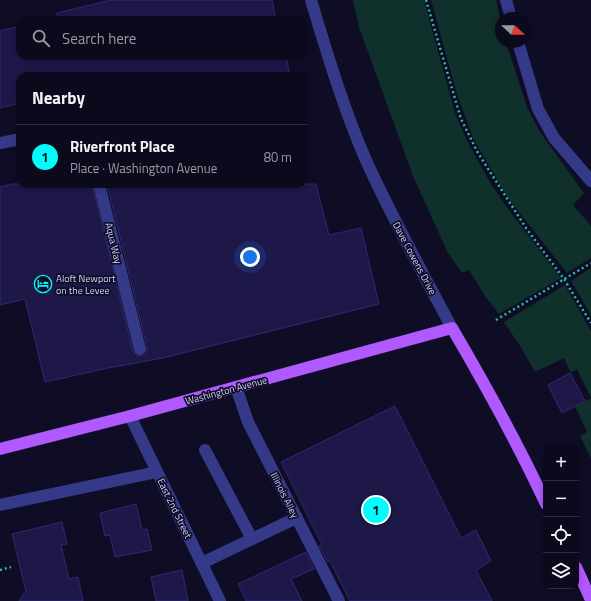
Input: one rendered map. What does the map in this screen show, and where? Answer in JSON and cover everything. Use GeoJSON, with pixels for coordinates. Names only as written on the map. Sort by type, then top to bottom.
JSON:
{"type":"FeatureCollection","features":[{"type":"Feature","properties":{"kind":"main road","name":"Washington Avenue"},"geometry":{"type":"LineString","coordinates":[[0,449],[130,416],[452,328]]}},
{"type":"Feature","properties":{"kind":"main road","name":"Dave Cowens Drive"},"geometry":{"type":"LineString","coordinates":[[452,328],[523,455],[543,498]]}},
{"type":"Feature","properties":{"kind":"main road"},"geometry":{"type":"LineString","coordinates":[[579,574],[591,600]]}},
{"type":"Feature","properties":{"kind":"street","name":"Dave Cowens Drive"},"geometry":{"type":"LineString","coordinates":[[310,0],[338,90],[365,157],[390,213],[452,328]]}},
{"type":"Feature","properties":{"kind":"street"},"geometry":{"type":"LineString","coordinates":[[506,0],[509,12]]}},
{"type":"Feature","properties":{"kind":"street"},"geometry":{"type":"LineString","coordinates":[[520,48],[538,109],[554,138],[591,181]]}},
{"type":"Feature","properties":{"kind":"street"},"geometry":{"type":"LineString","coordinates":[[0,143],[16,140]]}},
{"type":"Feature","properties":{"kind":"street","name":"Aqua Way"},"geometry":{"type":"LineString","coordinates":[[100,188],[140,349]]}},
{"type":"Feature","properties":{"kind":"street","name":"Illinois Alley"},"geometry":{"type":"LineString","coordinates":[[236,387],[248,422],[339,601]]}},
{"type":"Feature","properties":{"kind":"street","name":"East 2nd Street"},"geometry":{"type":"LineString","coordinates":[[130,416],[220,601]]}},
{"type":"Feature","properties":{"kind":"street"},"geometry":{"type":"LineString","coordinates":[[205,450],[252,539]]}},
{"type":"Feature","properties":{"kind":"street"},"geometry":{"type":"LineString","coordinates":[[0,505],[157,472]]}},
{"type":"Feature","properties":{"kind":"street"},"geometry":{"type":"LineString","coordinates":[[202,563],[296,518]]}},
{"type":"Feature","properties":{"kind":"path"},"geometry":{"type":"LineString","coordinates":[[426,0],[461,119],[478,153],[518,216],[564,280],[591,323]]}},
{"type":"Feature","properties":{"kind":"path"},"geometry":{"type":"LineString","coordinates":[[496,320],[591,263]]}},
{"type":"Feature","properties":{"kind":"path"},"geometry":{"type":"LineString","coordinates":[[0,570],[12,567]]}},
{"type":"Feature","properties":{"kind":"green space"},"geometry":{"type":"Polygon","coordinates":[[[353,0],[424,0],[455,113],[467,141],[491,184],[508,209],[561,278],[499,314],[485,296],[469,270],[462,273],[447,251],[413,176],[359,27],[353,0]]]}},
{"type":"Feature","properties":{"kind":"green space"},"geometry":{"type":"Polygon","coordinates":[[[431,0],[496,0],[499,12],[495,12],[495,48],[508,48],[527,107],[540,132],[584,193],[573,205],[591,226],[591,258],[567,273],[508,198],[473,138],[456,91],[431,0]]]}},
{"type":"Feature","properties":{"kind":"green space"},"geometry":{"type":"Polygon","coordinates":[[[591,268],[591,315],[571,281],[591,268]]]}},
{"type":"Feature","properties":{"kind":"green space"},"geometry":{"type":"Polygon","coordinates":[[[565,285],[591,331],[591,398],[577,369],[571,373],[564,358],[535,372],[504,322],[565,285]]]}},
{"type":"Feature","properties":{"kind":"green space"},"geometry":{"type":"Polygon","coordinates":[[[591,399],[591,458],[580,436],[587,432],[575,406],[591,399]]]}},
{"type":"Feature","properties":{"kind":"building"},"geometry":{"type":"Polygon","coordinates":[[[111,0],[272,0],[275,16],[57,16],[57,13],[111,0]]]}},
{"type":"Feature","properties":{"kind":"building"},"geometry":{"type":"Polygon","coordinates":[[[16,27],[16,60],[287,60],[289,72],[16,72],[16,104],[0,108],[0,31],[16,27]]]}},
{"type":"Feature","properties":{"kind":"building"},"geometry":{"type":"Polygon","coordinates":[[[16,184],[16,188],[93,188],[133,351],[138,356],[145,355],[147,347],[108,188],[308,188],[308,184],[316,184],[329,235],[361,228],[379,304],[163,358],[45,382],[25,299],[0,305],[0,187],[16,184]]]}},
{"type":"Feature","properties":{"kind":"building"},"geometry":{"type":"Polygon","coordinates":[[[570,373],[585,401],[562,413],[548,385],[570,373]]]}},
{"type":"Feature","properties":{"kind":"building"},"geometry":{"type":"Polygon","coordinates":[[[395,406],[461,538],[476,530],[491,561],[476,570],[492,601],[350,601],[330,561],[328,562],[319,546],[322,545],[281,462],[395,406]]]}},
{"type":"Feature","properties":{"kind":"building"},"geometry":{"type":"Polygon","coordinates":[[[136,504],[142,530],[147,529],[152,550],[115,557],[110,535],[105,536],[100,513],[136,504]]]}},
{"type":"Feature","properties":{"kind":"building"},"geometry":{"type":"Polygon","coordinates":[[[62,522],[67,544],[61,545],[69,579],[78,577],[83,601],[19,601],[26,591],[12,534],[62,522]]]}},
{"type":"Feature","properties":{"kind":"building"},"geometry":{"type":"Polygon","coordinates":[[[306,552],[314,569],[291,579],[302,601],[246,601],[238,584],[306,552]]]}},
{"type":"Feature","properties":{"kind":"building"},"geometry":{"type":"Polygon","coordinates":[[[182,570],[188,601],[156,601],[151,577],[182,570]]]}},
{"type":"Feature","properties":{"kind":"place","name":"Aloft Newport on the Levee"},"geometry":{"type":"Point","coordinates":[43,284]}},
{"type":"Feature","properties":{"kind":"place","name":"Riverfront Place"},"geometry":{"type":"Point","coordinates":[376,510]}}]}
